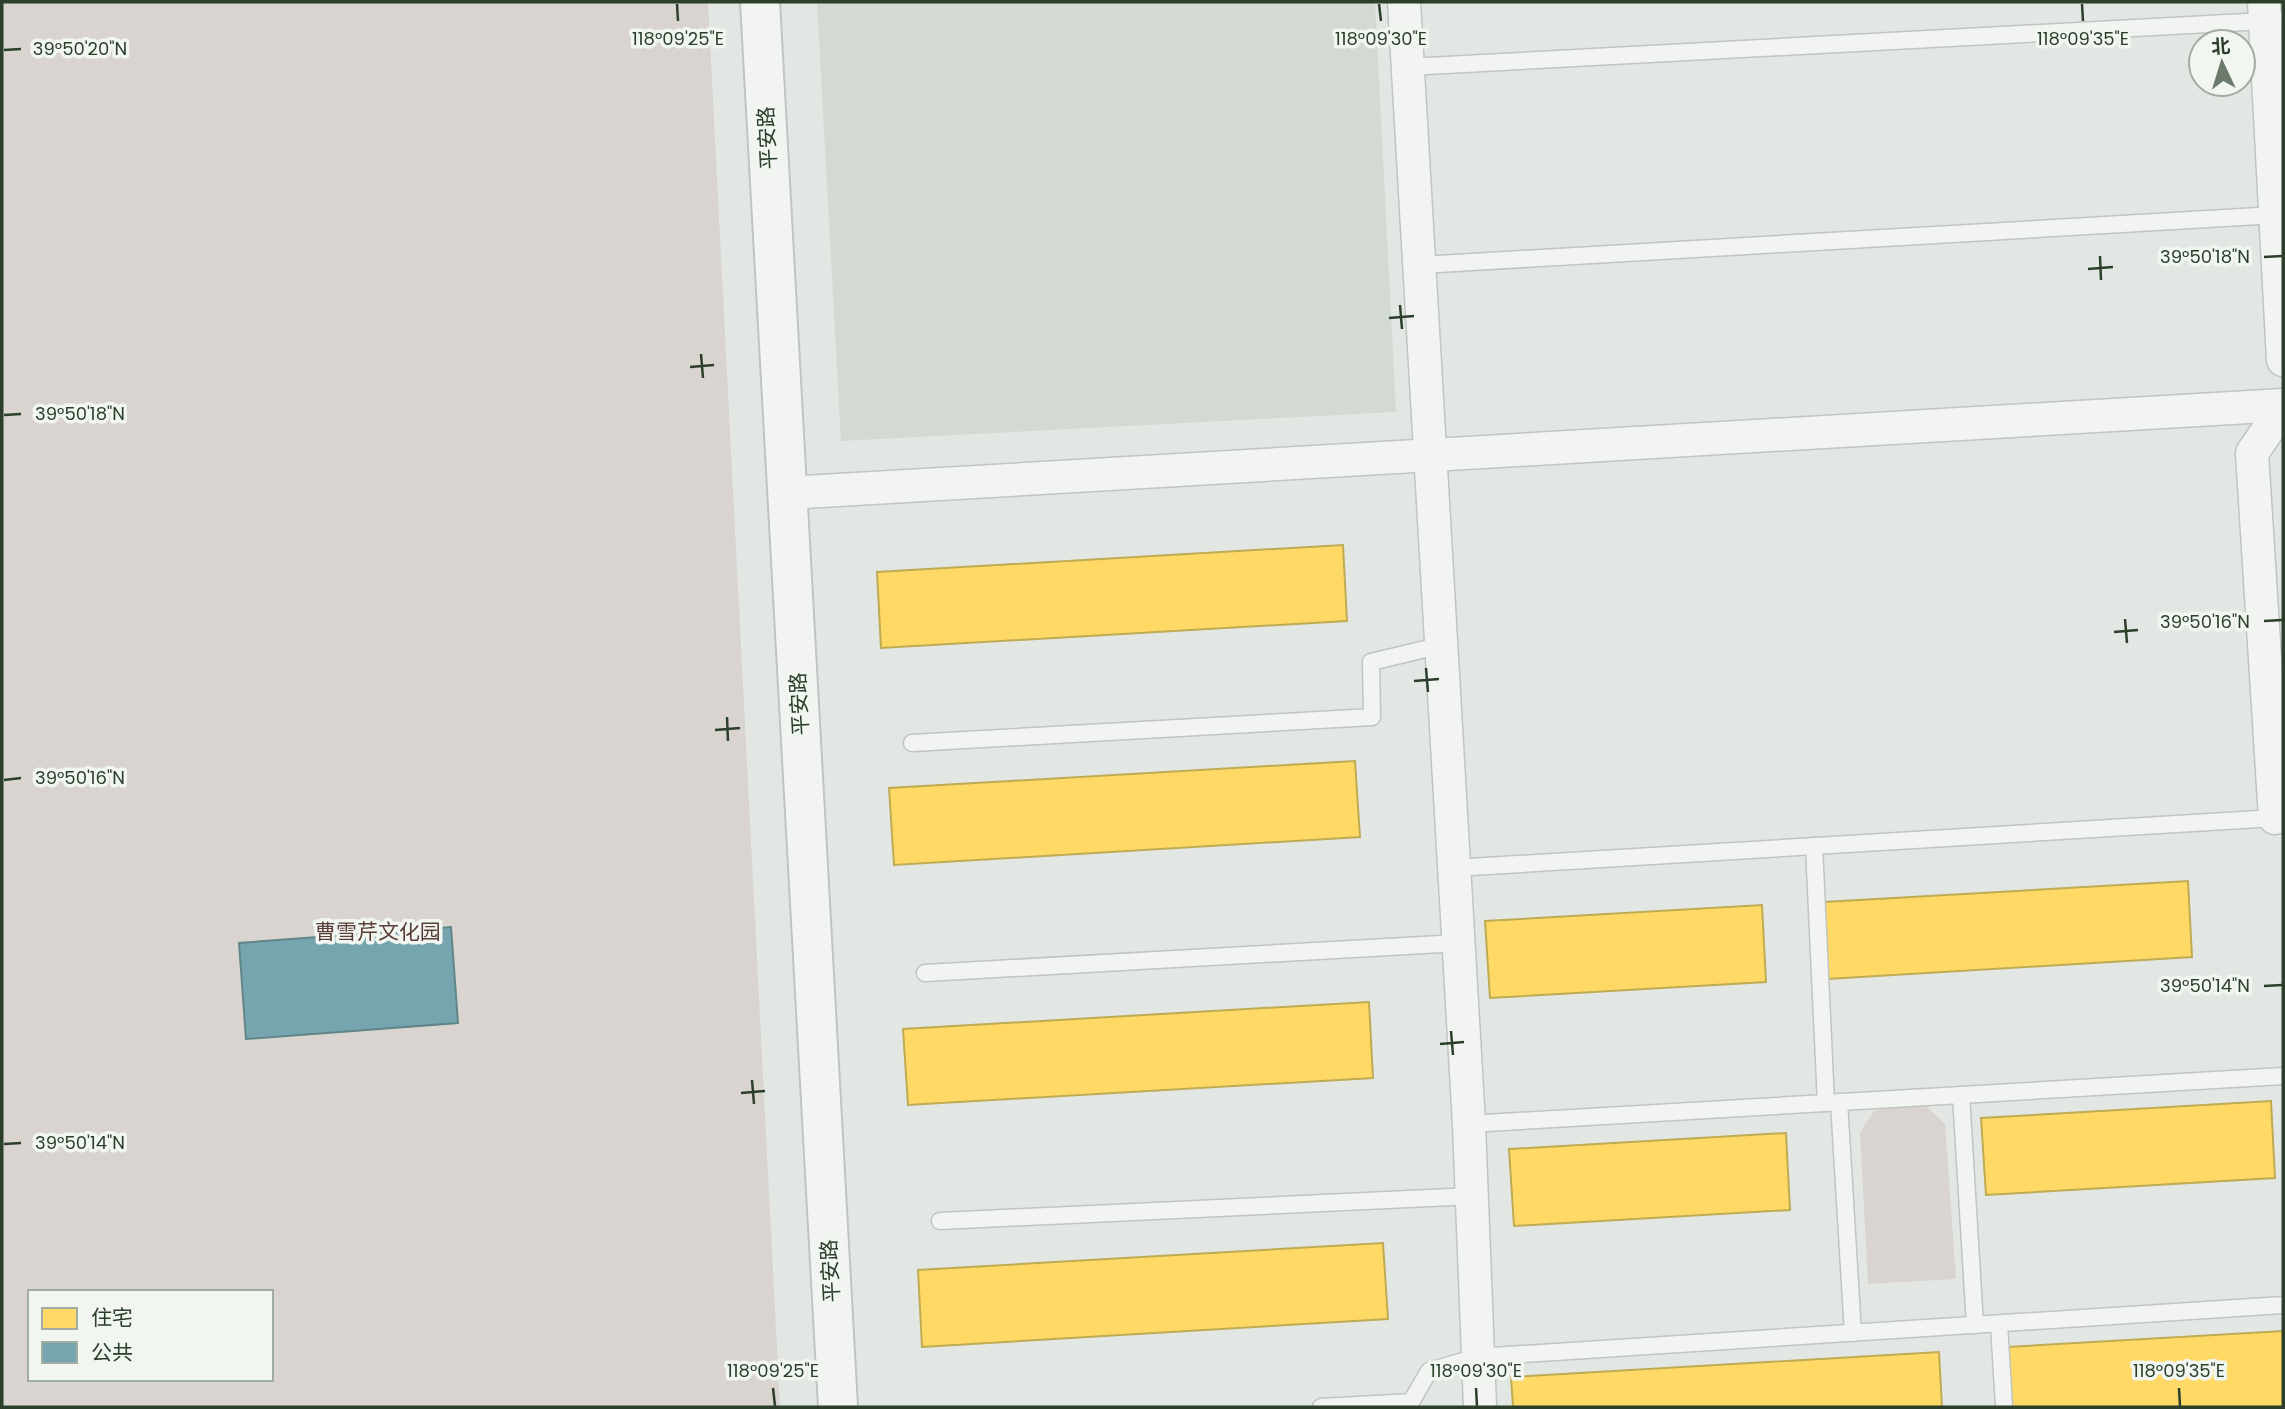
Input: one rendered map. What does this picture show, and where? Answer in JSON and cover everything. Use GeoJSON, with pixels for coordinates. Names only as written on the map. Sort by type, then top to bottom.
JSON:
{"type":"FeatureCollection","features":[{"type":"Feature","properties":{"kind":"street","name":"平安路"},"geometry":{"type":"LineString","coordinates":[[760,2],[838,1407]]}},
{"type":"Feature","properties":{"kind":"street"},"geometry":{"type":"LineString","coordinates":[[1404,2],[1469,1124],[1480,1407]]}},
{"type":"Feature","properties":{"kind":"street"},"geometry":{"type":"LineString","coordinates":[[2271,14],[2283,360]]}},
{"type":"Feature","properties":{"kind":"street"},"geometry":{"type":"LineString","coordinates":[[787,493],[2283,406]]}},
{"type":"Feature","properties":{"kind":"street"},"geometry":{"type":"LineString","coordinates":[[2275,818],[2252,453],[2283,406]]}},
{"type":"Feature","properties":{"kind":"lane"},"geometry":{"type":"LineString","coordinates":[[1408,67],[2271,14]]}},
{"type":"Feature","properties":{"kind":"lane"},"geometry":{"type":"LineString","coordinates":[[1421,265],[2276,215]]}},
{"type":"Feature","properties":{"kind":"lane"},"geometry":{"type":"LineString","coordinates":[[912,743],[1372,717],[1371,662],[1442,645]]}},
{"type":"Feature","properties":{"kind":"lane"},"geometry":{"type":"LineString","coordinates":[[1454,868],[2275,818]]}},
{"type":"Feature","properties":{"kind":"lane"},"geometry":{"type":"LineString","coordinates":[[1814,846],[1853,1333]]}},
{"type":"Feature","properties":{"kind":"lane"},"geometry":{"type":"LineString","coordinates":[[925,974],[1459,943]]}},
{"type":"Feature","properties":{"kind":"lane"},"geometry":{"type":"LineString","coordinates":[[1469,1124],[2283,1076]]}},
{"type":"Feature","properties":{"kind":"lane"},"geometry":{"type":"LineString","coordinates":[[1961,1095],[1975,1325]]}},
{"type":"Feature","properties":{"kind":"lane"},"geometry":{"type":"LineString","coordinates":[[940,1221],[1472,1196]]}},
{"type":"Feature","properties":{"kind":"lane"},"geometry":{"type":"LineString","coordinates":[[1321,1407],[1411,1402],[1429,1371],[1477,1357],[2283,1305]]}},
{"type":"Feature","properties":{"kind":"lane"},"geometry":{"type":"LineString","coordinates":[[1999,1324],[2004,1407]]}},
{"type":"Feature","properties":{"kind":"shaded area"},"geometry":{"type":"Polygon","coordinates":[[[817,2],[1375,2],[1396,412],[841,441],[817,2]]]}},
{"type":"Feature","properties":{"kind":"green space","name":"曹雪芹文化园"},"geometry":{"type":"Polygon","coordinates":[[[2,2],[708,2],[780,1407],[2,1407],[2,2]]]}},
{"type":"Feature","properties":{"kind":"green space"},"geometry":{"type":"Polygon","coordinates":[[[1924,1104],[1945,1124],[1956,1279],[1868,1284],[1860,1133],[1873,1112],[1894,1105],[1924,1104]]]}},
{"type":"Feature","properties":{"kind":"building: 住宅"},"geometry":{"type":"Polygon","coordinates":[[[1343,545],[1347,621],[881,648],[877,572],[1343,545]]]}},
{"type":"Feature","properties":{"kind":"building: 住宅"},"geometry":{"type":"Polygon","coordinates":[[[1355,761],[1360,837],[894,865],[889,788],[1355,761]]]}},
{"type":"Feature","properties":{"kind":"building: 住宅"},"geometry":{"type":"Polygon","coordinates":[[[2188,881],[2192,957],[1828,979],[1824,902],[2188,881]]]}},
{"type":"Feature","properties":{"kind":"building: 住宅"},"geometry":{"type":"Polygon","coordinates":[[[1762,905],[1766,982],[1490,998],[1485,921],[1762,905]]]}},
{"type":"Feature","properties":{"kind":"building: 住宅"},"geometry":{"type":"Polygon","coordinates":[[[1369,1002],[1373,1078],[908,1105],[903,1029],[1369,1002]]]}},
{"type":"Feature","properties":{"kind":"building: 住宅"},"geometry":{"type":"Polygon","coordinates":[[[2271,1101],[2275,1178],[1986,1195],[1981,1118],[2271,1101]]]}},
{"type":"Feature","properties":{"kind":"building: 住宅"},"geometry":{"type":"Polygon","coordinates":[[[1786,1133],[1790,1210],[1514,1226],[1509,1149],[1786,1133]]]}},
{"type":"Feature","properties":{"kind":"building: 住宅"},"geometry":{"type":"Polygon","coordinates":[[[1383,1243],[1388,1319],[922,1347],[918,1270],[1383,1243]]]}},
{"type":"Feature","properties":{"kind":"building: 住宅"},"geometry":{"type":"Polygon","coordinates":[[[2283,1331],[2283,1407],[2010,1407],[2007,1347],[2283,1331]]]}},
{"type":"Feature","properties":{"kind":"building: 住宅"},"geometry":{"type":"Polygon","coordinates":[[[1939,1352],[1942,1407],[1513,1407],[1511,1377],[1939,1352]]]}},
{"type":"Feature","properties":{"kind":"building: 公共"},"geometry":{"type":"Polygon","coordinates":[[[451,927],[458,1023],[246,1039],[239,943],[451,927]]]}}]}
